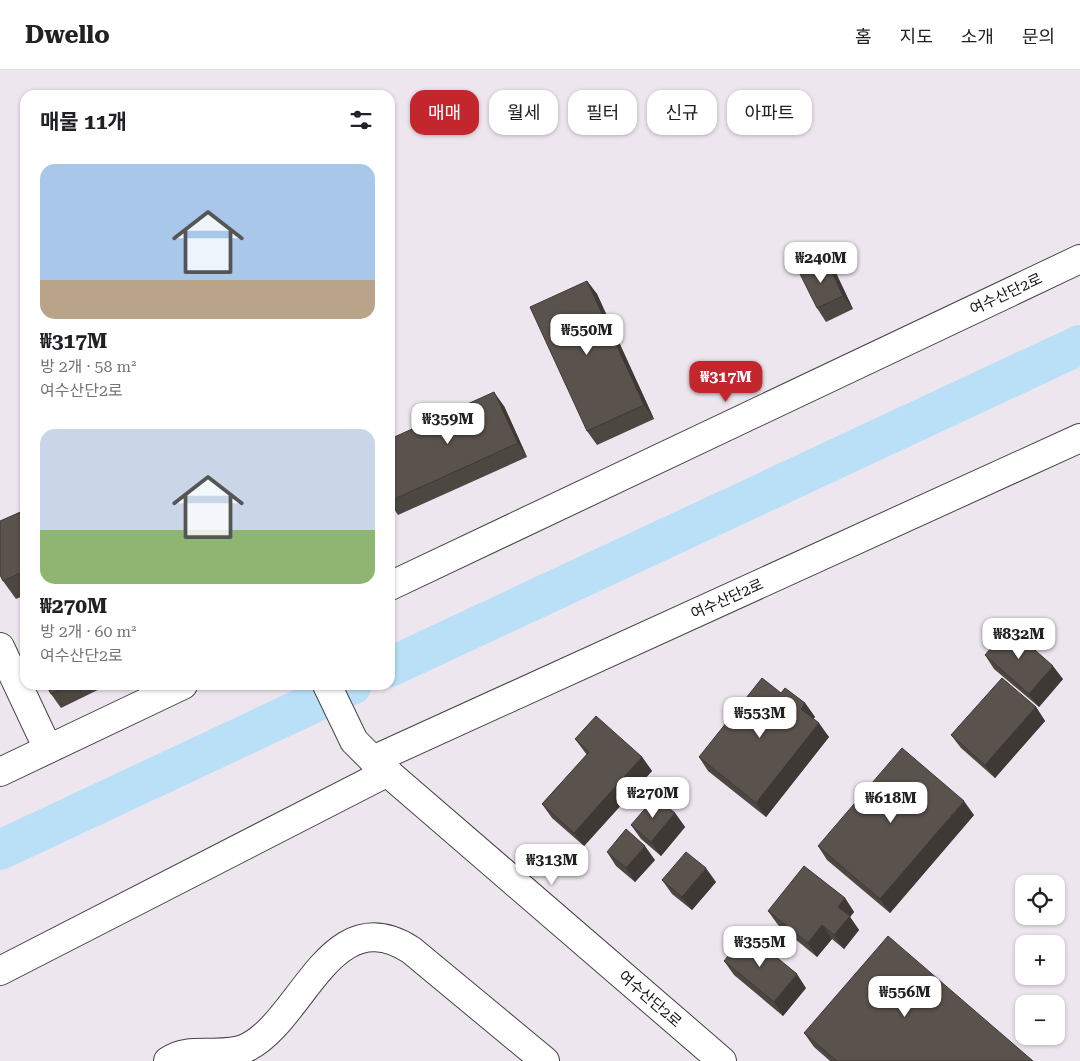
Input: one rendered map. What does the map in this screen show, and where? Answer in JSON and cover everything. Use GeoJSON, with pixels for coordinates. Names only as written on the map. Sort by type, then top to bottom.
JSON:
{"type":"FeatureCollection","features":[{"type":"Feature","properties":{"kind":"street","name":"여수산단2로"},"geometry":{"type":"LineString","coordinates":[[395,584],[1080,259]]}},
{"type":"Feature","properties":{"kind":"street","name":"여수산단2로"},"geometry":{"type":"LineString","coordinates":[[722,1061],[372,758],[1080,438]]}},
{"type":"Feature","properties":{"kind":"street"},"geometry":{"type":"LineString","coordinates":[[0,647],[20,690]]}},
{"type":"Feature","properties":{"kind":"street"},"geometry":{"type":"LineString","coordinates":[[20,690],[48,749]]}},
{"type":"Feature","properties":{"kind":"street"},"geometry":{"type":"LineString","coordinates":[[0,772],[172,690]]}},
{"type":"Feature","properties":{"kind":"street"},"geometry":{"type":"LineString","coordinates":[[0,970],[372,758],[330,690]]}},
{"type":"Feature","properties":{"kind":"street"},"geometry":{"type":"LineString","coordinates":[[168,1061],[178,1056],[235,1052],[254,1043],[274,1026],[339,949],[360,940],[381,938],[391,940],[411,950],[545,1061]]}},
{"type":"Feature","properties":{"kind":"shaded area"},"geometry":{"type":"Polygon","coordinates":[[[0,70],[1080,70],[1080,1061],[0,1061],[0,70]]]}},
{"type":"Feature","properties":{"kind":"building"},"geometry":{"type":"Polygon","coordinates":[[[826,259],[843,296],[817,308],[799,272],[826,259]]]}},
{"type":"Feature","properties":{"kind":"building"},"geometry":{"type":"Polygon","coordinates":[[[587,281],[644,405],[587,431],[530,307],[587,281]]]}},
{"type":"Feature","properties":{"kind":"building"},"geometry":{"type":"Polygon","coordinates":[[[494,392],[518,443],[395,499],[395,437],[494,392]]]}},
{"type":"Feature","properties":{"kind":"building"},"geometry":{"type":"Polygon","coordinates":[[[20,512],[20,573],[3,581],[0,575],[0,521],[20,512]]]}},
{"type":"Feature","properties":{"kind":"building"},"geometry":{"type":"Polygon","coordinates":[[[1009,627],[1053,666],[1029,694],[985,655],[1009,627]]]}},
{"type":"Feature","properties":{"kind":"building"},"geometry":{"type":"Polygon","coordinates":[[[762,678],[781,693],[785,688],[805,703],[801,709],[819,723],[756,803],[699,757],[762,678]]]}},
{"type":"Feature","properties":{"kind":"building"},"geometry":{"type":"Polygon","coordinates":[[[1002,678],[1036,707],[985,765],[951,735],[1002,678]]]}},
{"type":"Feature","properties":{"kind":"building"},"geometry":{"type":"Polygon","coordinates":[[[49,690],[59,690],[51,694],[49,690]]]}},
{"type":"Feature","properties":{"kind":"building"},"geometry":{"type":"Polygon","coordinates":[[[596,716],[642,757],[574,833],[542,804],[589,752],[575,739],[596,716]]]}},
{"type":"Feature","properties":{"kind":"building"},"geometry":{"type":"Polygon","coordinates":[[[902,748],[964,801],[880,899],[818,846],[902,748]]]}},
{"type":"Feature","properties":{"kind":"building"},"geometry":{"type":"Polygon","coordinates":[[[655,797],[675,813],[651,842],[631,825],[655,797]]]}},
{"type":"Feature","properties":{"kind":"building"},"geometry":{"type":"Polygon","coordinates":[[[626,829],[645,846],[626,868],[607,852],[626,829]]]}},
{"type":"Feature","properties":{"kind":"building"},"geometry":{"type":"Polygon","coordinates":[[[686,852],[706,868],[682,897],[662,880],[686,852]]]}},
{"type":"Feature","properties":{"kind":"building"},"geometry":{"type":"Polygon","coordinates":[[[804,866],[845,898],[838,907],[850,916],[834,935],[822,925],[808,943],[768,911],[804,866]]]}},
{"type":"Feature","properties":{"kind":"building"},"geometry":{"type":"Polygon","coordinates":[[[747,933],[797,974],[774,1002],[724,961],[747,933]]]}},
{"type":"Feature","properties":{"kind":"building"},"geometry":{"type":"Polygon","coordinates":[[[888,936],[1033,1061],[837,1061],[804,1033],[888,936]]]}},
{"type":"Feature","properties":{"kind":"waterway"},"geometry":{"type":"LineString","coordinates":[[395,665],[1080,345]]}},
{"type":"Feature","properties":{"kind":"waterway"},"geometry":{"type":"LineString","coordinates":[[0,850],[341,690]]}}]}
